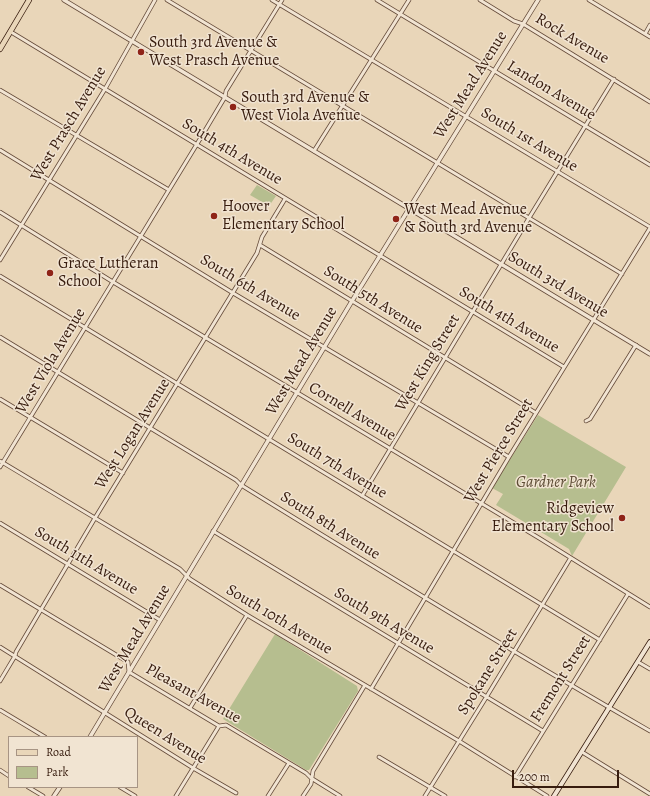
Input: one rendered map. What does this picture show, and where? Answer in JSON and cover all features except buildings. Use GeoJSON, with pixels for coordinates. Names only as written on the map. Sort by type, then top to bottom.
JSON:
{"type":"FeatureCollection","features":[{"type":"Feature","properties":{"kind":"main road"},"geometry":{"type":"LineString","coordinates":[[0,49],[30,0]]}},
{"type":"Feature","properties":{"kind":"main road"},"geometry":{"type":"LineString","coordinates":[[554,796],[650,642]]}},
{"type":"Feature","properties":{"kind":"street","name":"South 3rd Avenue"},"geometry":{"type":"LineString","coordinates":[[64,0],[650,354]]}},
{"type":"Feature","properties":{"kind":"street","name":"West Prasch Avenue"},"geometry":{"type":"LineString","coordinates":[[0,260],[105,89],[156,0]]}},
{"type":"Feature","properties":{"kind":"street"},"geometry":{"type":"LineString","coordinates":[[167,0],[622,274]]}},
{"type":"Feature","properties":{"kind":"street","name":"South 1st Avenue"},"geometry":{"type":"LineString","coordinates":[[272,0],[558,171],[650,228]]}},
{"type":"Feature","properties":{"kind":"street","name":"West Viola Avenue"},"geometry":{"type":"LineString","coordinates":[[0,467],[1,462],[31,418],[86,328],[225,97],[226,91],[282,0]]}},
{"type":"Feature","properties":{"kind":"street","name":"Landon Avenue"},"geometry":{"type":"LineString","coordinates":[[377,0],[650,164]]}},
{"type":"Feature","properties":{"kind":"street"},"geometry":{"type":"LineString","coordinates":[[314,151],[409,0]]}},
{"type":"Feature","properties":{"kind":"street","name":"Rock Avenue"},"geometry":{"type":"LineString","coordinates":[[480,0],[514,21],[523,24],[650,102]]}},
{"type":"Feature","properties":{"kind":"street","name":"West Mead Avenue"},"geometry":{"type":"LineString","coordinates":[[91,736],[324,346],[538,0]]}},
{"type":"Feature","properties":{"kind":"street"},"geometry":{"type":"LineString","coordinates":[[589,0],[650,37]]}},
{"type":"Feature","properties":{"kind":"street"},"geometry":{"type":"LineString","coordinates":[[645,34],[650,25]]}},
{"type":"Feature","properties":{"kind":"street","name":"South 4th Avenue"},"geometry":{"type":"LineString","coordinates":[[11,32],[564,367]]}},
{"type":"Feature","properties":{"kind":"street","name":"West King Street"},"geometry":{"type":"LineString","coordinates":[[362,496],[614,79]]}},
{"type":"Feature","properties":{"kind":"street"},"geometry":{"type":"LineString","coordinates":[[0,90],[77,134],[169,190]]}},
{"type":"Feature","properties":{"kind":"street","name":"South 6th Avenue"},"geometry":{"type":"LineString","coordinates":[[0,150],[233,292],[509,457]]}},
{"type":"Feature","properties":{"kind":"street","name":"West Logan Avenue"},"geometry":{"type":"LineString","coordinates":[[0,681],[95,518],[257,253],[262,237],[285,198]]}},
{"type":"Feature","properties":{"kind":"street","name":"Cornell Avenue"},"geometry":{"type":"LineString","coordinates":[[0,212],[205,338],[650,607]]}},
{"type":"Feature","properties":{"kind":"street","name":"West Pierce Street"},"geometry":{"type":"LineString","coordinates":[[371,689],[452,550],[650,228]]}},
{"type":"Feature","properties":{"kind":"street","name":"South 5th Avenue"},"geometry":{"type":"LineString","coordinates":[[260,245],[536,413]]}},
{"type":"Feature","properties":{"kind":"street","name":"South 7th Avenue"},"geometry":{"type":"LineString","coordinates":[[0,276],[600,640]]}},
{"type":"Feature","properties":{"kind":"street","name":"South 8th Avenue"},"geometry":{"type":"LineString","coordinates":[[0,337],[571,686],[650,731]]}},
{"type":"Feature","properties":{"kind":"street"},"geometry":{"type":"LineString","coordinates":[[586,421],[590,419],[636,345]]}},
{"type":"Feature","properties":{"kind":"street"},"geometry":{"type":"LineString","coordinates":[[0,399],[123,473]]}},
{"type":"Feature","properties":{"kind":"street","name":"South 10th Avenue"},"geometry":{"type":"LineString","coordinates":[[1,462],[180,570],[190,579],[247,615],[547,796]]}},
{"type":"Feature","properties":{"kind":"street","name":"South 11th Avenue"},"geometry":{"type":"LineString","coordinates":[[0,523],[160,620]]}},
{"type":"Feature","properties":{"kind":"street","name":"South 9th Avenue"},"geometry":{"type":"LineString","coordinates":[[213,531],[543,731]]}},
{"type":"Feature","properties":{"kind":"street","name":"Spokane Street"},"geometry":{"type":"LineString","coordinates":[[425,796],[570,559]]}},
{"type":"Feature","properties":{"kind":"street","name":"Pleasant Avenue"},"geometry":{"type":"LineString","coordinates":[[0,585],[128,662],[129,672],[219,726],[226,725],[306,773],[311,778],[340,796]]}},
{"type":"Feature","properties":{"kind":"street","name":"Fremont Street"},"geometry":{"type":"LineString","coordinates":[[515,776],[628,594]]}},
{"type":"Feature","properties":{"kind":"street"},"geometry":{"type":"LineString","coordinates":[[190,708],[247,615]]}},
{"type":"Feature","properties":{"kind":"street","name":"Queen Avenue"},"geometry":{"type":"LineString","coordinates":[[0,647],[193,768],[236,793]]}},
{"type":"Feature","properties":{"kind":"street"},"geometry":{"type":"LineString","coordinates":[[638,662],[650,669]]}},
{"type":"Feature","properties":{"kind":"street"},"geometry":{"type":"LineString","coordinates":[[303,796],[311,784],[313,771],[365,685]]}},
{"type":"Feature","properties":{"kind":"street"},"geometry":{"type":"LineString","coordinates":[[0,710],[43,736]]}},
{"type":"Feature","properties":{"kind":"street"},"geometry":{"type":"LineString","coordinates":[[176,796],[219,726]]}},
{"type":"Feature","properties":{"kind":"street"},"geometry":{"type":"LineString","coordinates":[[582,752],[650,794]]}},
{"type":"Feature","properties":{"kind":"street"},"geometry":{"type":"LineString","coordinates":[[378,757],[445,796]]}},
{"type":"Feature","properties":{"kind":"street"},"geometry":{"type":"LineString","coordinates":[[268,796],[289,763]]}},
{"type":"Feature","properties":{"kind":"street"},"geometry":{"type":"LineString","coordinates":[[30,788],[43,796]]}},
{"type":"Feature","properties":{"kind":"street"},"geometry":{"type":"LineString","coordinates":[[122,788],[135,796]]}},
{"type":"Feature","properties":{"kind":"green space"},"geometry":{"type":"Polygon","coordinates":[[[257,185],[276,196],[269,206],[250,195],[257,185]]]}},
{"type":"Feature","properties":{"kind":"green space","name":"Gardner Park"},"geometry":{"type":"Polygon","coordinates":[[[538,415],[626,467],[572,556],[569,549],[496,505],[503,494],[492,488],[538,415]]]}},
{"type":"Feature","properties":{"kind":"green space"},"geometry":{"type":"Polygon","coordinates":[[[275,634],[357,686],[358,691],[309,770],[306,770],[223,719],[275,634]]]}},
{"type":"Feature","properties":{"kind":"place","name":"South 3rd Avenue & West Prasch Avenue"},"geometry":{"type":"Point","coordinates":[141,52]}},
{"type":"Feature","properties":{"kind":"place","name":"South 3rd Avenue & West Viola Avenue"},"geometry":{"type":"Point","coordinates":[233,107]}},
{"type":"Feature","properties":{"kind":"place","name":"Hoover Elementary School"},"geometry":{"type":"Point","coordinates":[214,216]}},
{"type":"Feature","properties":{"kind":"place","name":"West Mead Avenue & South 3rd Avenue"},"geometry":{"type":"Point","coordinates":[396,219]}},
{"type":"Feature","properties":{"kind":"place","name":"Grace Lutheran School"},"geometry":{"type":"Point","coordinates":[50,273]}},
{"type":"Feature","properties":{"kind":"place","name":"Ridgeview Elementary School"},"geometry":{"type":"Point","coordinates":[622,518]}}]}
